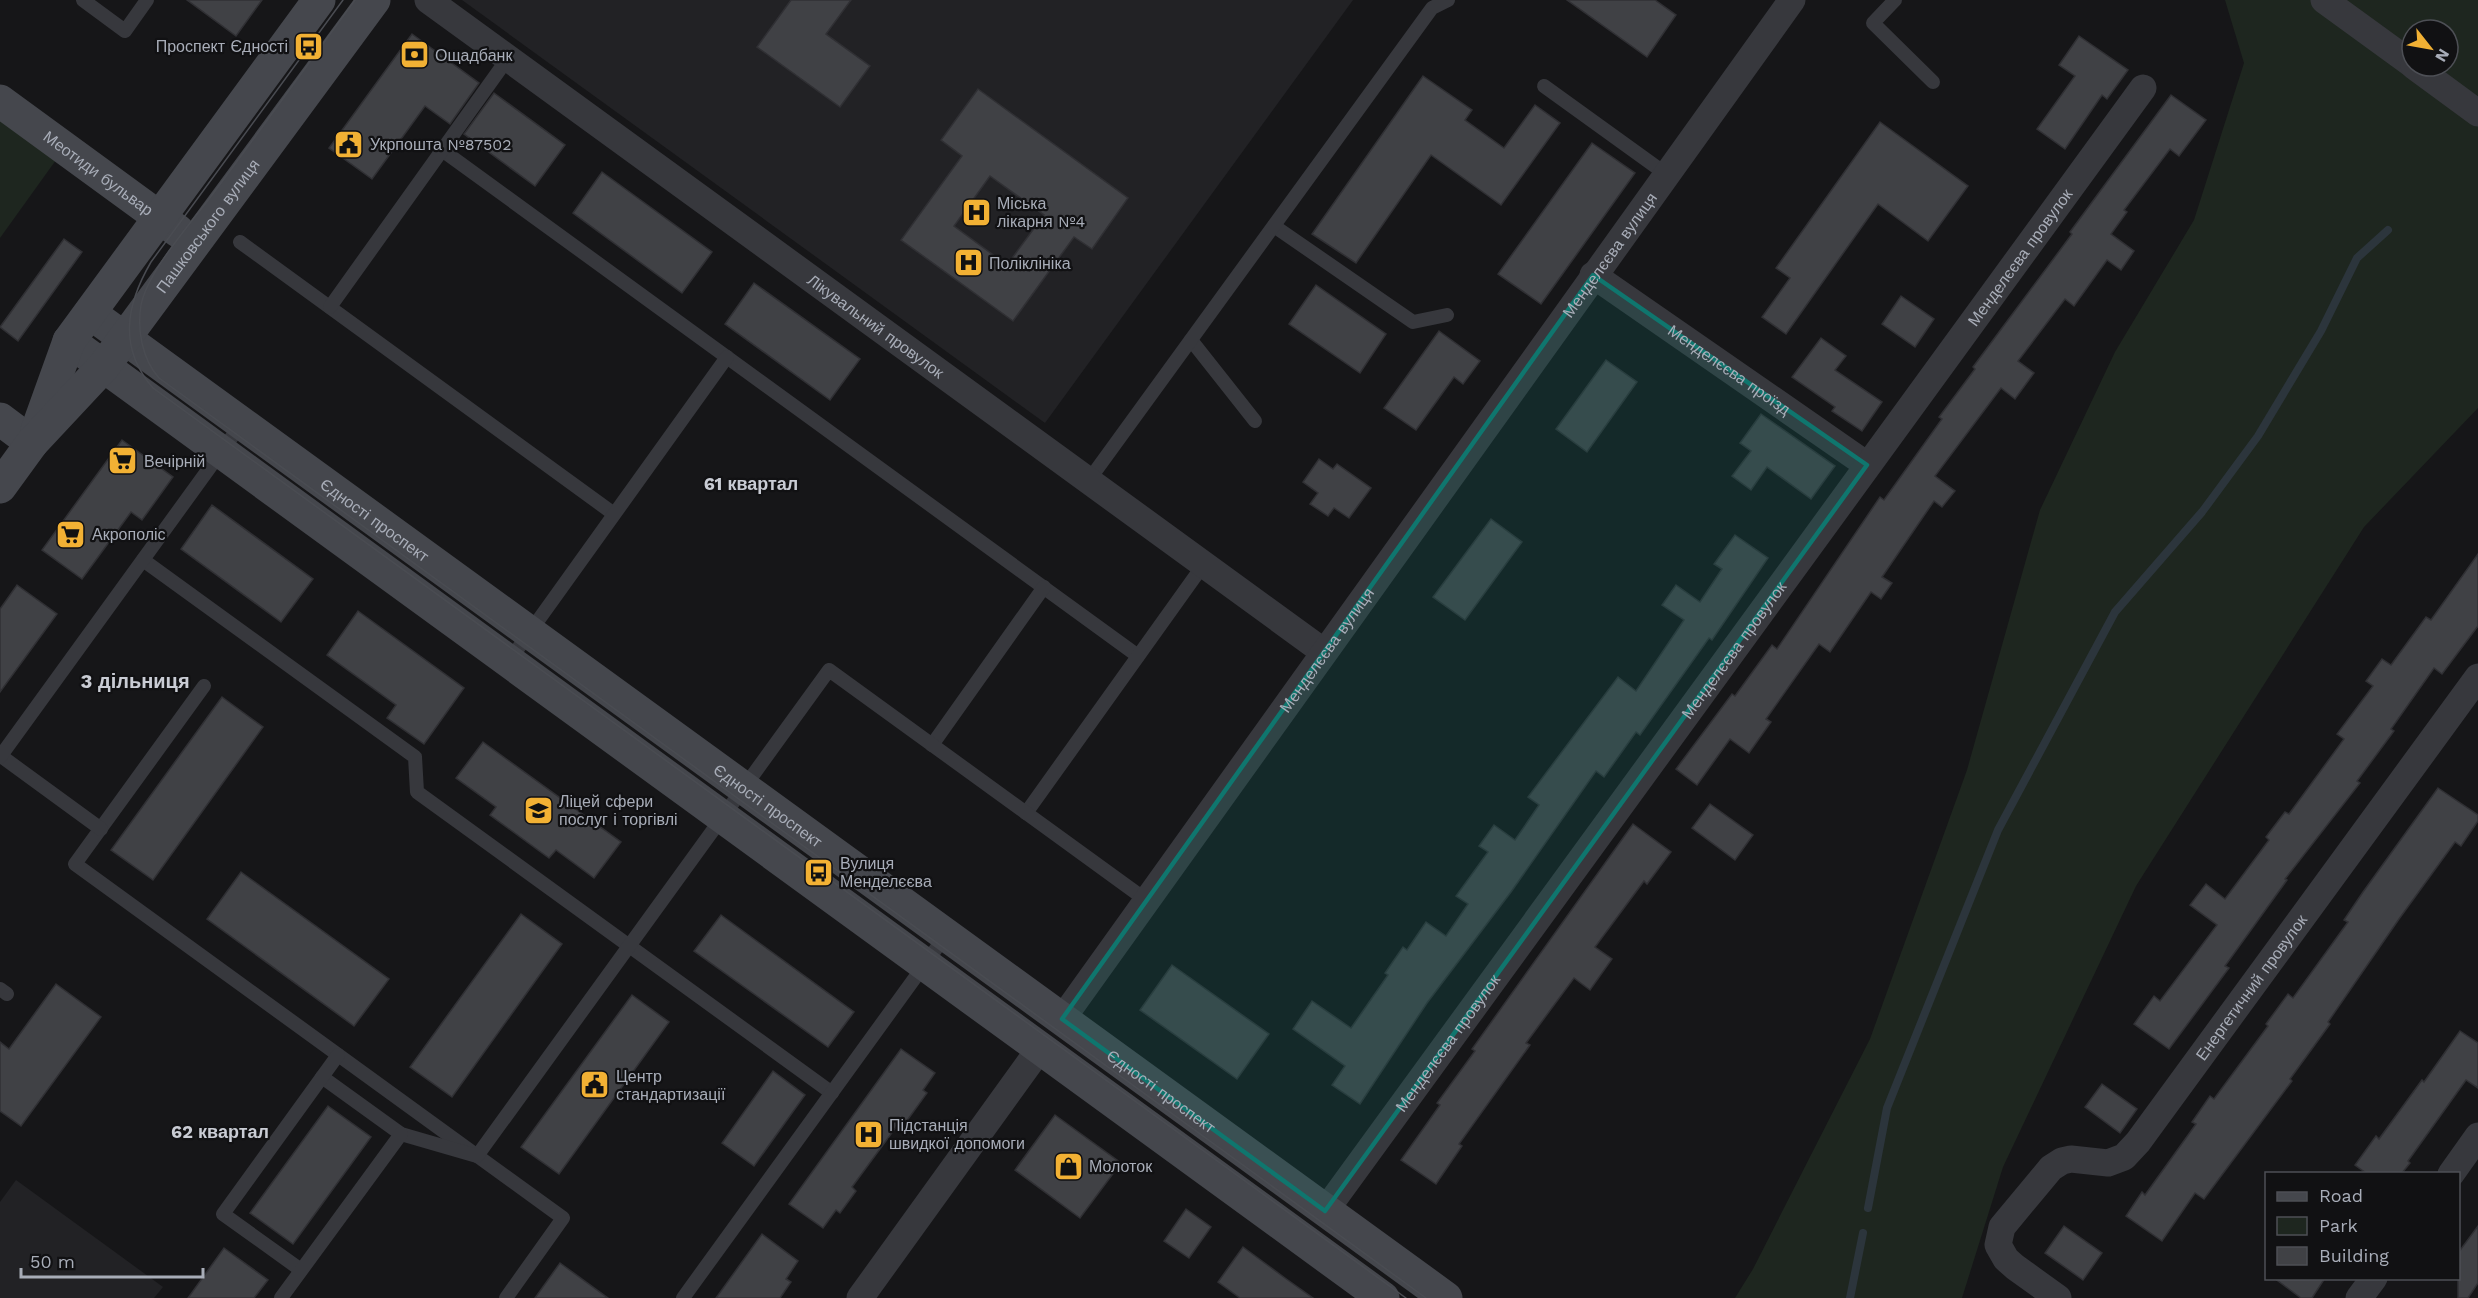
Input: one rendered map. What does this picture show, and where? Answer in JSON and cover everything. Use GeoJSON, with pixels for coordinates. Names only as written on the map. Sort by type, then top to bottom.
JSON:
{"type":"FeatureCollection","features":[{"type":"Feature","properties":{"kind":"main road","name":"Пашковського вулиця"},"geometry":{"type":"LineString","coordinates":[[32,442],[69,341],[320,0]]}},
{"type":"Feature","properties":{"kind":"main road","name":"Пашковського вулиця"},"geometry":{"type":"LineString","coordinates":[[0,487],[32,442],[104,366],[374,0]]}},
{"type":"Feature","properties":{"kind":"main road","name":"Меотиди бульвар"},"geometry":{"type":"LineString","coordinates":[[0,101],[195,243]]}},
{"type":"Feature","properties":{"kind":"main road","name":"Єдності проспект"},"geometry":{"type":"LineString","coordinates":[[90,313],[1446,1298]]}},
{"type":"Feature","properties":{"kind":"main road"},"geometry":{"type":"LineString","coordinates":[[69,341],[1383,1298]]}},
{"type":"Feature","properties":{"kind":"main road"},"geometry":{"type":"LineString","coordinates":[[0,419],[32,442]]}},
{"type":"Feature","properties":{"kind":"main road","name":"Менделєєва вулиця"},"geometry":{"type":"LineString","coordinates":[[1041,1047],[1062,1019]]}},
{"type":"Feature","properties":{"kind":"street","name":"Лікувальний провулок"},"geometry":{"type":"LineString","coordinates":[[428,0],[1324,652]]}},
{"type":"Feature","properties":{"kind":"street","name":"Менделєєва вулиця"},"geometry":{"type":"LineString","coordinates":[[1062,1019],[1792,0]]}},
{"type":"Feature","properties":{"kind":"street"},"geometry":{"type":"LineString","coordinates":[[2324,0],[2400,56]]}},
{"type":"Feature","properties":{"kind":"street"},"geometry":{"type":"LineString","coordinates":[[2431,78],[2478,113]]}},
{"type":"Feature","properties":{"kind":"street","name":"Менделєєва провулок"},"geometry":{"type":"LineString","coordinates":[[1325,1210],[2143,88]]}},
{"type":"Feature","properties":{"kind":"street","name":"Менделєєва проїзд"},"geometry":{"type":"LineString","coordinates":[[1593,275],[1868,465]]}},
{"type":"Feature","properties":{"kind":"street","name":"Енергетичний провулок"},"geometry":{"type":"LineString","coordinates":[[2058,1298],[2006,1259],[1998,1245],[2002,1227],[2051,1168],[2062,1161],[2071,1159],[2108,1163],[2124,1157],[2138,1142],[2478,677]]}},
{"type":"Feature","properties":{"kind":"street","name":"Менделєєва вулиця"},"geometry":{"type":"LineString","coordinates":[[860,1298],[1041,1047]]}},
{"type":"Feature","properties":{"kind":"street"},"geometry":{"type":"LineString","coordinates":[[2359,1298],[2372,1280]]}},
{"type":"Feature","properties":{"kind":"lane"},"geometry":{"type":"LineString","coordinates":[[83,0],[125,31],[147,0]]}},
{"type":"Feature","properties":{"kind":"lane"},"geometry":{"type":"LineString","coordinates":[[1089,480],[1432,8],[1448,0]]}},
{"type":"Feature","properties":{"kind":"lane"},"geometry":{"type":"LineString","coordinates":[[1895,0],[1873,23],[1933,82]]}},
{"type":"Feature","properties":{"kind":"lane"},"geometry":{"type":"LineString","coordinates":[[330,307],[508,58]]}},
{"type":"Feature","properties":{"kind":"lane"},"geometry":{"type":"LineString","coordinates":[[1544,86],[1666,174]]}},
{"type":"Feature","properties":{"kind":"lane"},"geometry":{"type":"LineString","coordinates":[[442,150],[1138,656]]}},
{"type":"Feature","properties":{"kind":"lane"},"geometry":{"type":"LineString","coordinates":[[1274,226],[1413,322],[1448,315]]}},
{"type":"Feature","properties":{"kind":"lane"},"geometry":{"type":"LineString","coordinates":[[240,242],[614,514]]}},
{"type":"Feature","properties":{"kind":"lane"},"geometry":{"type":"LineString","coordinates":[[1191,340],[1255,421]]}},
{"type":"Feature","properties":{"kind":"lane"},"geometry":{"type":"LineString","coordinates":[[509,661],[727,357]]}},
{"type":"Feature","properties":{"kind":"lane"},"geometry":{"type":"LineString","coordinates":[[101,829],[0,757],[242,423]]}},
{"type":"Feature","properties":{"kind":"lane"},"geometry":{"type":"LineString","coordinates":[[143,560],[415,757],[417,792],[832,1093]]}},
{"type":"Feature","properties":{"kind":"lane"},"geometry":{"type":"LineString","coordinates":[[1026,813],[1204,564]]}},
{"type":"Feature","properties":{"kind":"lane"},"geometry":{"type":"LineString","coordinates":[[932,745],[1044,587]]}},
{"type":"Feature","properties":{"kind":"lane"},"geometry":{"type":"LineString","coordinates":[[477,1156],[829,670],[1146,900]]}},
{"type":"Feature","properties":{"kind":"lane"},"geometry":{"type":"LineString","coordinates":[[204,686],[75,864],[563,1218],[506,1298]]}},
{"type":"Feature","properties":{"kind":"lane"},"geometry":{"type":"LineString","coordinates":[[683,1298],[946,935]]}},
{"type":"Feature","properties":{"kind":"lane"},"geometry":{"type":"LineString","coordinates":[[301,1270],[223,1214],[338,1055]]}},
{"type":"Feature","properties":{"kind":"lane"},"geometry":{"type":"LineString","coordinates":[[322,1077],[400,1134],[477,1156]]}},
{"type":"Feature","properties":{"kind":"lane"},"geometry":{"type":"LineString","coordinates":[[281,1298],[400,1134]]}},
{"type":"Feature","properties":{"kind":"highlighted area"},"geometry":{"type":"Polygon","coordinates":[[[1593,275],[1867,465],[1325,1211],[1062,1019],[1593,275]]]}},
{"type":"Feature","properties":{"kind":"shaded area","name":"Міська лікарня №4"},"geometry":{"type":"Polygon","coordinates":[[[462,0],[1353,0],[1045,423],[462,0]]]}},
{"type":"Feature","properties":{"kind":"shaded area"},"geometry":{"type":"Polygon","coordinates":[[[16,1180],[163,1287],[154,1298],[0,1298],[0,1202],[16,1180]]]}},
{"type":"Feature","properties":{"kind":"green space"},"geometry":{"type":"Polygon","coordinates":[[[2225,0],[2478,0],[2478,408],[2364,527],[2136,886],[2003,1167],[1962,1298],[1735,1298],[1753,1269],[1870,1039],[1967,770],[2040,510],[2115,352],[2194,220],[2244,63],[2225,0]]]}},
{"type":"Feature","properties":{"kind":"green space"},"geometry":{"type":"Polygon","coordinates":[[[0,119],[56,160],[0,238],[0,119]]]}},
{"type":"Feature","properties":{"kind":"building"},"geometry":{"type":"Polygon","coordinates":[[[187,0],[262,0],[236,36],[187,0]]]}},
{"type":"Feature","properties":{"kind":"building"},"geometry":{"type":"Polygon","coordinates":[[[791,0],[851,0],[826,34],[870,66],[840,107],[757,47],[791,0]]]}},
{"type":"Feature","properties":{"kind":"building"},"geometry":{"type":"Polygon","coordinates":[[[1567,0],[1655,0],[1676,15],[1647,57],[1567,0]]]}},
{"type":"Feature","properties":{"kind":"building"},"geometry":{"type":"Polygon","coordinates":[[[412,34],[479,83],[450,124],[425,106],[372,179],[329,148],[412,34]]]}},
{"type":"Feature","properties":{"kind":"building"},"geometry":{"type":"Polygon","coordinates":[[[2079,36],[2128,70],[2107,99],[2102,95],[2065,149],[2037,129],[2075,76],[2059,65],[2079,36]]]}},
{"type":"Feature","properties":{"kind":"building"},"geometry":{"type":"Polygon","coordinates":[[[1423,76],[1472,110],[1465,120],[1504,148],[1535,105],[1560,123],[1501,205],[1431,155],[1356,263],[1312,234],[1423,76]]]}},
{"type":"Feature","properties":{"kind":"building"},"geometry":{"type":"Polygon","coordinates":[[[978,89],[1128,198],[1092,249],[1074,237],[1013,321],[901,240],[962,156],[941,140],[978,89]],[[990,176],[954,226],[1007,265],[1044,215],[990,176]]]}},
{"type":"Feature","properties":{"kind":"building"},"geometry":{"type":"Polygon","coordinates":[[[494,93],[565,145],[535,186],[464,134],[494,93]]]}},
{"type":"Feature","properties":{"kind":"building"},"geometry":{"type":"Polygon","coordinates":[[[2171,95],[2206,120],[2179,156],[2170,149],[2124,210],[2127,212],[2111,234],[2134,251],[2121,270],[2107,260],[2074,306],[2065,299],[2018,361],[2034,373],[2015,399],[2001,388],[1935,476],[1955,491],[1942,507],[1934,501],[1882,577],[1892,583],[1881,599],[1871,592],[1830,652],[1819,644],[1766,719],[1771,722],[1749,753],[1730,739],[1697,785],[1676,769],[1732,694],[1735,696],[1772,645],[1777,649],[1880,497],[1884,500],[1942,419],[1939,417],[1975,369],[1973,367],[2171,95]]]}},
{"type":"Feature","properties":{"kind":"building"},"geometry":{"type":"Polygon","coordinates":[[[1880,122],[1968,186],[1928,241],[1878,204],[1786,334],[1762,317],[1790,278],[1776,268],[1880,122]]]}},
{"type":"Feature","properties":{"kind":"building"},"geometry":{"type":"Polygon","coordinates":[[[1592,143],[1635,173],[1541,304],[1498,274],[1592,143]]]}},
{"type":"Feature","properties":{"kind":"building"},"geometry":{"type":"Polygon","coordinates":[[[602,172],[712,252],[682,293],[573,213],[602,172]]]}},
{"type":"Feature","properties":{"kind":"building"},"geometry":{"type":"Polygon","coordinates":[[[64,239],[82,252],[18,341],[0,327],[64,239]]]}},
{"type":"Feature","properties":{"kind":"building"},"geometry":{"type":"Polygon","coordinates":[[[754,283],[860,359],[830,400],[725,324],[754,283]]]}},
{"type":"Feature","properties":{"kind":"building"},"geometry":{"type":"Polygon","coordinates":[[[1316,285],[1386,334],[1360,373],[1289,324],[1316,285]]]}},
{"type":"Feature","properties":{"kind":"building"},"geometry":{"type":"Polygon","coordinates":[[[1901,296],[1934,319],[1915,347],[1882,324],[1901,296]]]}},
{"type":"Feature","properties":{"kind":"building"},"geometry":{"type":"Polygon","coordinates":[[[1439,331],[1480,361],[1463,384],[1454,377],[1416,430],[1384,408],[1439,331]]]}},
{"type":"Feature","properties":{"kind":"building"},"geometry":{"type":"Polygon","coordinates":[[[1821,338],[1846,356],[1835,370],[1882,402],[1862,431],[1832,411],[1835,407],[1792,377],[1821,338]]]}},
{"type":"Feature","properties":{"kind":"building"},"geometry":{"type":"Polygon","coordinates":[[[1606,360],[1637,382],[1587,452],[1556,429],[1606,360]]]}},
{"type":"Feature","properties":{"kind":"building"},"geometry":{"type":"Polygon","coordinates":[[[1761,414],[1835,466],[1811,499],[1767,467],[1751,490],[1732,476],[1751,451],[1740,443],[1761,414]]]}},
{"type":"Feature","properties":{"kind":"building"},"geometry":{"type":"Polygon","coordinates":[[[122,440],[173,477],[142,520],[131,512],[82,579],[42,550],[122,440]]]}},
{"type":"Feature","properties":{"kind":"building"},"geometry":{"type":"Polygon","coordinates":[[[1319,459],[1333,469],[1337,464],[1371,488],[1349,518],[1334,508],[1328,516],[1310,504],[1318,493],[1303,482],[1319,459]]]}},
{"type":"Feature","properties":{"kind":"building"},"geometry":{"type":"Polygon","coordinates":[[[212,505],[313,579],[281,622],[181,549],[212,505]]]}},
{"type":"Feature","properties":{"kind":"building"},"geometry":{"type":"Polygon","coordinates":[[[1491,519],[1522,542],[1465,620],[1433,597],[1491,519]]]}},
{"type":"Feature","properties":{"kind":"building"},"geometry":{"type":"Polygon","coordinates":[[[1735,535],[1768,558],[1712,640],[1709,638],[1640,735],[1636,732],[1604,777],[1596,771],[1511,892],[1427,1003],[1360,1104],[1332,1085],[1345,1066],[1293,1029],[1312,1001],[1351,1028],[1388,975],[1385,973],[1403,947],[1407,950],[1426,922],[1446,936],[1468,904],[1456,896],[1488,852],[1479,846],[1494,825],[1515,840],[1539,805],[1528,797],[1618,677],[1636,691],[1684,620],[1662,605],[1676,585],[1700,602],[1722,569],[1714,564],[1735,535]]]}},
{"type":"Feature","properties":{"kind":"building"},"geometry":{"type":"Polygon","coordinates":[[[2478,554],[2478,626],[2442,674],[2434,668],[2391,729],[2394,731],[2357,781],[2360,783],[2285,879],[2287,880],[2225,966],[2229,968],[2169,1049],[2134,1024],[2154,996],[2160,1001],[2217,925],[2190,905],[2206,884],[2225,899],[2269,840],[2266,837],[2285,812],[2289,814],[2344,739],[2337,734],[2373,686],[2366,681],[2382,659],[2391,665],[2426,617],[2431,620],[2478,554]]]}},
{"type":"Feature","properties":{"kind":"building"},"geometry":{"type":"Polygon","coordinates":[[[17,585],[57,614],[0,692],[0,609],[17,585]]]}},
{"type":"Feature","properties":{"kind":"building"},"geometry":{"type":"Polygon","coordinates":[[[358,611],[464,688],[424,744],[387,718],[396,705],[327,655],[358,611]]]}},
{"type":"Feature","properties":{"kind":"building"},"geometry":{"type":"Polygon","coordinates":[[[222,697],[263,727],[153,880],[111,850],[222,697]]]}},
{"type":"Feature","properties":{"kind":"building"},"geometry":{"type":"Polygon","coordinates":[[[483,742],[621,842],[594,878],[556,850],[549,858],[490,815],[496,807],[456,778],[483,742]]]}},
{"type":"Feature","properties":{"kind":"building"},"geometry":{"type":"Polygon","coordinates":[[[2438,788],[2478,815],[2478,821],[2461,846],[2455,842],[2399,919],[2328,1022],[2330,1024],[2290,1079],[2292,1081],[2204,1199],[2195,1193],[2162,1241],[2126,1216],[2142,1192],[2145,1195],[2196,1124],[2192,1122],[2210,1096],[2214,1099],[2268,1026],[2266,1024],[2288,994],[2293,998],[2348,922],[2344,920],[2363,892],[2438,788]]]}},
{"type":"Feature","properties":{"kind":"building"},"geometry":{"type":"Polygon","coordinates":[[[1710,804],[1753,835],[1735,860],[1692,828],[1710,804]]]}},
{"type":"Feature","properties":{"kind":"building"},"geometry":{"type":"Polygon","coordinates":[[[1633,824],[1671,852],[1647,884],[1644,881],[1595,947],[1612,959],[1590,990],[1574,978],[1526,1043],[1530,1045],[1459,1144],[1462,1146],[1436,1184],[1401,1160],[1440,1105],[1437,1103],[1475,1051],[1472,1049],[1633,824]]]}},
{"type":"Feature","properties":{"kind":"building"},"geometry":{"type":"Polygon","coordinates":[[[241,872],[389,979],[354,1026],[207,919],[241,872]]]}},
{"type":"Feature","properties":{"kind":"building"},"geometry":{"type":"Polygon","coordinates":[[[521,914],[562,944],[452,1097],[410,1067],[521,914]]]}},
{"type":"Feature","properties":{"kind":"building"},"geometry":{"type":"Polygon","coordinates":[[[721,915],[854,1012],[828,1047],[694,951],[721,915]]]}},
{"type":"Feature","properties":{"kind":"building"},"geometry":{"type":"Polygon","coordinates":[[[1172,965],[1269,1034],[1237,1079],[1140,1010],[1172,965]]]}},
{"type":"Feature","properties":{"kind":"building"},"geometry":{"type":"Polygon","coordinates":[[[56,984],[101,1017],[21,1126],[0,1111],[0,1042],[9,1049],[56,984]]]}},
{"type":"Feature","properties":{"kind":"building"},"geometry":{"type":"Polygon","coordinates":[[[632,995],[669,1022],[559,1174],[521,1147],[632,995]]]}},
{"type":"Feature","properties":{"kind":"building"},"geometry":{"type":"Polygon","coordinates":[[[2460,1031],[2478,1043],[2478,1088],[2466,1080],[2408,1161],[2410,1163],[2403,1172],[2365,1172],[2355,1165],[2376,1136],[2379,1139],[2422,1080],[2424,1082],[2460,1031]]]}},
{"type":"Feature","properties":{"kind":"building"},"geometry":{"type":"Polygon","coordinates":[[[901,1049],[935,1073],[923,1090],[927,1093],[906,1122],[902,1119],[852,1187],[856,1191],[840,1213],[836,1210],[823,1228],[789,1204],[901,1049]]]}},
{"type":"Feature","properties":{"kind":"building"},"geometry":{"type":"Polygon","coordinates":[[[773,1071],[805,1095],[754,1166],[722,1143],[773,1071]]]}},
{"type":"Feature","properties":{"kind":"building"},"geometry":{"type":"Polygon","coordinates":[[[2102,1084],[2137,1109],[2120,1133],[2085,1107],[2102,1084]]]}},
{"type":"Feature","properties":{"kind":"building"},"geometry":{"type":"Polygon","coordinates":[[[328,1106],[371,1137],[293,1244],[250,1213],[328,1106]]]}},
{"type":"Feature","properties":{"kind":"building"},"geometry":{"type":"Polygon","coordinates":[[[1055,1115],[1121,1163],[1080,1218],[1015,1170],[1055,1115]]]}},
{"type":"Feature","properties":{"kind":"building"},"geometry":{"type":"Polygon","coordinates":[[[1186,1209],[1211,1227],[1189,1258],[1164,1241],[1186,1209]]]}},
{"type":"Feature","properties":{"kind":"building"},"geometry":{"type":"Polygon","coordinates":[[[2064,1226],[2102,1253],[2083,1280],[2045,1253],[2064,1226]]]}},
{"type":"Feature","properties":{"kind":"building"},"geometry":{"type":"Polygon","coordinates":[[[2478,1226],[2478,1283],[2468,1298],[2458,1298],[2460,1250],[2478,1226]]]}},
{"type":"Feature","properties":{"kind":"building"},"geometry":{"type":"Polygon","coordinates":[[[762,1234],[798,1261],[786,1279],[791,1282],[780,1298],[716,1298],[762,1234]]]}},
{"type":"Feature","properties":{"kind":"building"},"geometry":{"type":"Polygon","coordinates":[[[1243,1247],[1313,1298],[1240,1298],[1218,1282],[1243,1247]]]}},
{"type":"Feature","properties":{"kind":"building"},"geometry":{"type":"Polygon","coordinates":[[[224,1248],[268,1280],[254,1298],[188,1298],[224,1248]]]}},
{"type":"Feature","properties":{"kind":"building"},"geometry":{"type":"Polygon","coordinates":[[[560,1263],[608,1298],[535,1298],[560,1263]]]}},
{"type":"Feature","properties":{"kind":"building"},"geometry":{"type":"Polygon","coordinates":[[[2277,1280],[2324,1280],[2312,1298],[2301,1298],[2277,1280]]]}},
{"type":"Feature","properties":{"kind":"waterway"},"geometry":{"type":"LineString","coordinates":[[1868,1208],[1887,1108],[1998,830],[2115,612],[2202,512],[2258,436],[2321,331],[2357,258],[2388,230]]}},
{"type":"Feature","properties":{"kind":"waterway"},"geometry":{"type":"LineString","coordinates":[[1850,1298],[1863,1233]]}},
{"type":"Feature","properties":{"kind":"tram line"},"geometry":{"type":"LineString","coordinates":[[343,0],[151,262],[142,278],[131,310],[130,342],[134,357],[153,388],[1406,1298]]}},
{"type":"Feature","properties":{"kind":"tram line"},"geometry":{"type":"LineString","coordinates":[[355,0],[172,246],[152,277],[141,305],[140,334],[148,362],[159,378],[1426,1298]]}},
{"type":"Feature","properties":{"kind":"place","name":"Проспект Єдності"},"geometry":{"type":"Point","coordinates":[309,46]}},
{"type":"Feature","properties":{"kind":"place","name":"Ощадбанк"},"geometry":{"type":"Point","coordinates":[414,55]}},
{"type":"Feature","properties":{"kind":"place","name":"Укрпошта №87502"},"geometry":{"type":"Point","coordinates":[349,144]}},
{"type":"Feature","properties":{"kind":"place","name":"Міська лікарня №4"},"geometry":{"type":"Point","coordinates":[976,212]}},
{"type":"Feature","properties":{"kind":"place","name":"Поліклініка"},"geometry":{"type":"Point","coordinates":[968,263]}},
{"type":"Feature","properties":{"kind":"place","name":"Вечірній"},"geometry":{"type":"Point","coordinates":[123,461]}},
{"type":"Feature","properties":{"kind":"place","name":"Акрополіс"},"geometry":{"type":"Point","coordinates":[71,534]}},
{"type":"Feature","properties":{"kind":"place","name":"Ліцей сфери послуг і торгівлі"},"geometry":{"type":"Point","coordinates":[538,810]}},
{"type":"Feature","properties":{"kind":"place","name":"Вулиця Менделєєва"},"geometry":{"type":"Point","coordinates":[819,872]}},
{"type":"Feature","properties":{"kind":"place","name":"Центр стандартизації"},"geometry":{"type":"Point","coordinates":[595,1085]}},
{"type":"Feature","properties":{"kind":"place","name":"Підстанція швидкої допомоги"},"geometry":{"type":"Point","coordinates":[868,1134]}},
{"type":"Feature","properties":{"kind":"place","name":"Молоток"},"geometry":{"type":"Point","coordinates":[1068,1166]}},
{"type":"Feature","properties":{"kind":"district","name":"61 квартал"},"geometry":{"type":"Point","coordinates":[751,484]}},
{"type":"Feature","properties":{"kind":"district","name":"3 дільниця"},"geometry":{"type":"Point","coordinates":[135,681]}},
{"type":"Feature","properties":{"kind":"district","name":"62 квартал"},"geometry":{"type":"Point","coordinates":[220,1132]}}]}
